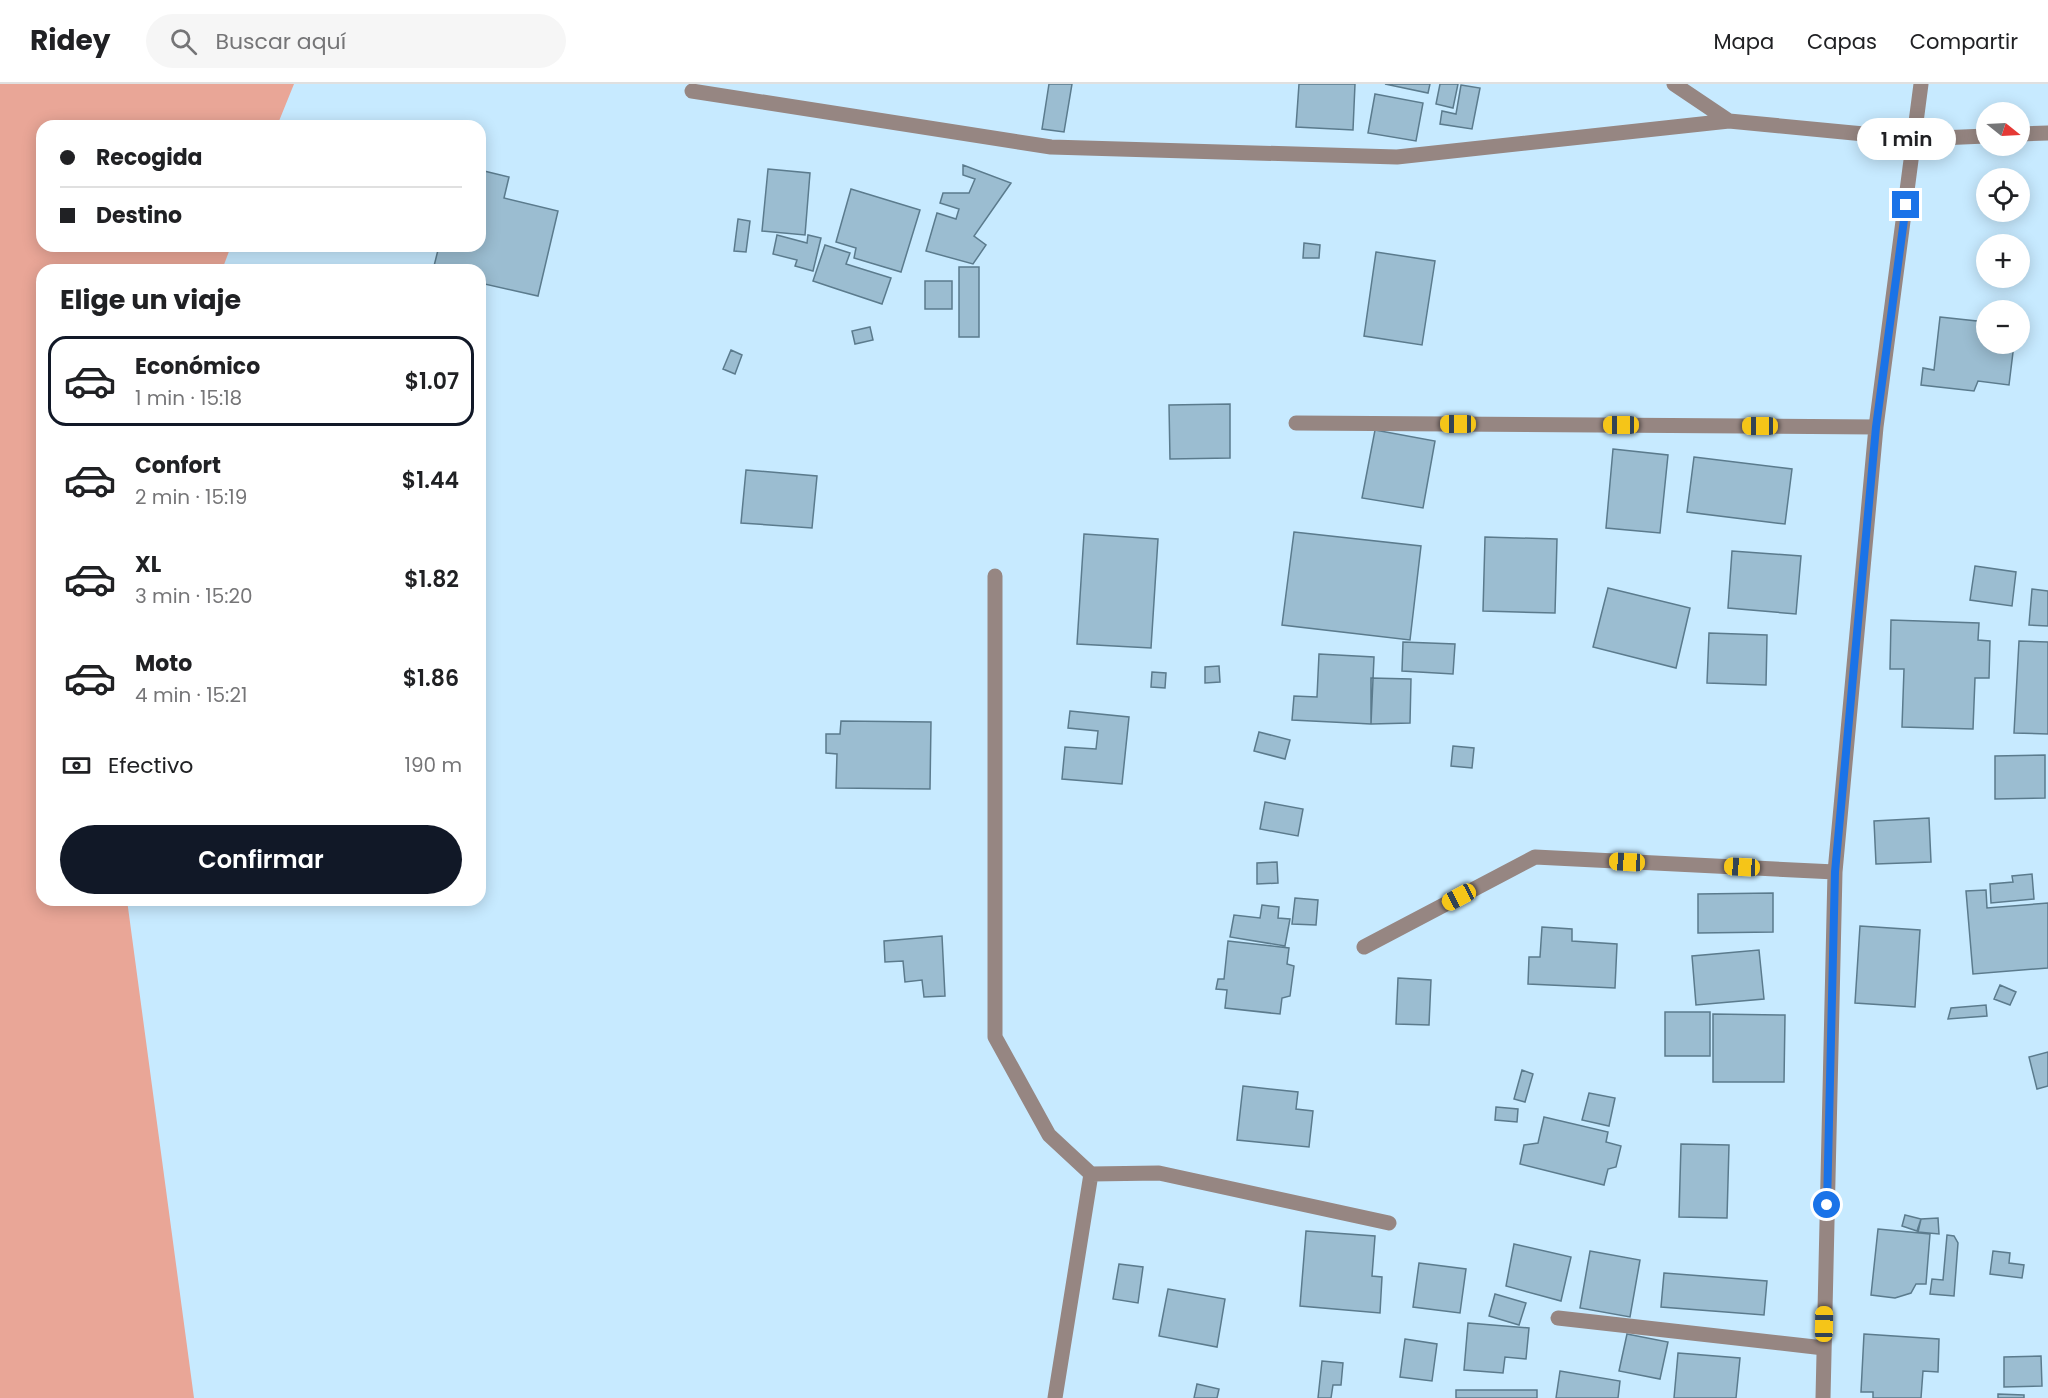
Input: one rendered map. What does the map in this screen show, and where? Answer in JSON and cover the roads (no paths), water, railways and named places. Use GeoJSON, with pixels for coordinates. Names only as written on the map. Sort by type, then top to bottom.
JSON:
{"type":"FeatureCollection","features":[{"type":"Feature","properties":{"kind":"street"},"geometry":{"type":"LineString","coordinates":[[1674,84],[1729,121]]}},
{"type":"Feature","properties":{"kind":"street"},"geometry":{"type":"LineString","coordinates":[[1822,1398],[1835,872],[1876,427],[1916,139],[1921,84]]}},
{"type":"Feature","properties":{"kind":"street"},"geometry":{"type":"LineString","coordinates":[[692,91],[1051,147],[1075,148],[1396,157],[1729,121],[1916,139],[1976,136]]}},
{"type":"Feature","properties":{"kind":"street"},"geometry":{"type":"LineString","coordinates":[[2030,134],[2048,133]]}},
{"type":"Feature","properties":{"kind":"street"},"geometry":{"type":"LineString","coordinates":[[1296,423],[1876,427]]}},
{"type":"Feature","properties":{"kind":"street"},"geometry":{"type":"LineString","coordinates":[[995,576],[995,1036],[1049,1135],[1091,1174],[1159,1173],[1389,1223]]}},
{"type":"Feature","properties":{"kind":"street"},"geometry":{"type":"LineString","coordinates":[[1364,947],[1535,857],[1835,872]]}},
{"type":"Feature","properties":{"kind":"street"},"geometry":{"type":"LineString","coordinates":[[1054,1398],[1091,1174]]}},
{"type":"Feature","properties":{"kind":"street"},"geometry":{"type":"LineString","coordinates":[[1558,1318],[1824,1348]]}}]}
